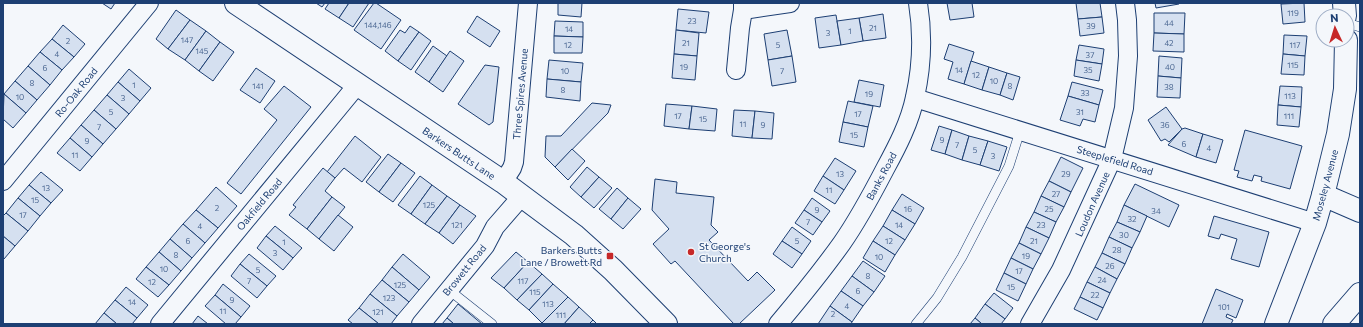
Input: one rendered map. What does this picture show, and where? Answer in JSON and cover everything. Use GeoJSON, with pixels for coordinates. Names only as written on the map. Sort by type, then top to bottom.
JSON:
{"type":"FeatureCollection","features":[{"type":"Feature","properties":{"kind":"street","name":"Ro-Oak Road"},"geometry":{"type":"LineString","coordinates":[[3,181],[149,3]]}},
{"type":"Feature","properties":{"kind":"street","name":"Barkers Butts Lane"},"geometry":{"type":"LineString","coordinates":[[236,3],[503,182],[521,197],[574,235],[613,270],[666,324]]}},
{"type":"Feature","properties":{"kind":"street","name":"Three Spires Avenue"},"geometry":{"type":"LineString","coordinates":[[503,182],[514,162],[528,3]]}},
{"type":"Feature","properties":{"kind":"street"},"geometry":{"type":"LineString","coordinates":[[736,70],[743,6],[790,3]]}},
{"type":"Feature","properties":{"kind":"street","name":"Banks Road"},"geometry":{"type":"LineString","coordinates":[[778,324],[810,286],[843,242],[870,197],[906,126],[915,98],[921,47],[921,17],[918,3]]}},
{"type":"Feature","properties":{"kind":"street","name":"Loudon Avenue"},"geometry":{"type":"LineString","coordinates":[[1030,324],[1061,270],[1112,159],[1125,100],[1128,56],[1125,3]]}},
{"type":"Feature","properties":{"kind":"street","name":"Moseley Avenue"},"geometry":{"type":"LineString","coordinates":[[1276,324],[1315,222],[1323,195],[1338,134],[1345,89],[1346,48]]}},
{"type":"Feature","properties":{"kind":"street","name":"Oakfield Road"},"geometry":{"type":"LineString","coordinates":[[160,324],[358,84]]}},
{"type":"Feature","properties":{"kind":"street","name":"Steeplefield Road"},"geometry":{"type":"LineString","coordinates":[[915,98],[1315,222]]}},
{"type":"Feature","properties":{"kind":"street"},"geometry":{"type":"LineString","coordinates":[[1323,195],[1360,210]]}},
{"type":"Feature","properties":{"kind":"street","name":"Browett Road"},"geometry":{"type":"LineString","coordinates":[[420,324],[485,246],[495,227],[521,197]]}},
{"type":"Feature","properties":{"kind":"street"},"geometry":{"type":"LineString","coordinates":[[1334,324],[1360,294]]}},
{"type":"Feature","properties":{"kind":"lane"},"geometry":{"type":"LineString","coordinates":[[916,324],[937,298],[974,234],[1009,166],[1020,131]]}},
{"type":"Feature","properties":{"kind":"lane"},"geometry":{"type":"LineString","coordinates":[[449,290],[492,324]]}},
{"type":"Feature","properties":{"kind":"building"},"geometry":{"type":"Polygon","coordinates":[[[102,3],[115,3],[111,9],[102,3]]]}},
{"type":"Feature","properties":{"kind":"building"},"geometry":{"type":"Polygon","coordinates":[[[316,3],[325,3],[322,7],[316,3]]]}},
{"type":"Feature","properties":{"kind":"building"},"geometry":{"type":"Polygon","coordinates":[[[329,3],[349,3],[339,18],[325,9],[329,3]]]}},
{"type":"Feature","properties":{"kind":"building"},"geometry":{"type":"Polygon","coordinates":[[[349,3],[369,3],[353,27],[339,18],[349,3]]]}},
{"type":"Feature","properties":{"kind":"building"},"geometry":{"type":"Polygon","coordinates":[[[374,3],[401,20],[381,49],[354,30],[374,3]]]}},
{"type":"Feature","properties":{"kind":"building"},"geometry":{"type":"Polygon","coordinates":[[[558,3],[582,3],[581,17],[558,15],[558,3]]]}},
{"type":"Feature","properties":{"kind":"building"},"geometry":{"type":"Polygon","coordinates":[[[947,3],[972,3],[974,17],[950,20],[947,3]]]}},
{"type":"Feature","properties":{"kind":"building"},"geometry":{"type":"Polygon","coordinates":[[[1076,3],[1100,3],[1102,17],[1078,19],[1076,3]]]}},
{"type":"Feature","properties":{"kind":"building"},"geometry":{"type":"Polygon","coordinates":[[[1155,3],[1178,3],[1179,4],[1156,8],[1155,3]]]}},
{"type":"Feature","properties":{"kind":"building"},"geometry":{"type":"Polygon","coordinates":[[[1304,3],[1305,22],[1283,24],[1281,4],[1304,3]]]}},
{"type":"Feature","properties":{"kind":"building"},"geometry":{"type":"Polygon","coordinates":[[[678,9],[709,12],[706,33],[676,30],[678,9]]]}},
{"type":"Feature","properties":{"kind":"building"},"geometry":{"type":"Polygon","coordinates":[[[176,10],[190,20],[168,49],[156,39],[176,10]]]}},
{"type":"Feature","properties":{"kind":"building"},"geometry":{"type":"Polygon","coordinates":[[[1154,13],[1185,13],[1184,34],[1154,33],[1154,13]]]}},
{"type":"Feature","properties":{"kind":"building"},"geometry":{"type":"Polygon","coordinates":[[[883,14],[886,38],[863,41],[859,18],[883,14]]]}},
{"type":"Feature","properties":{"kind":"building"},"geometry":{"type":"Polygon","coordinates":[[[836,15],[841,45],[819,48],[815,18],[836,15]]]}},
{"type":"Feature","properties":{"kind":"building"},"geometry":{"type":"Polygon","coordinates":[[[477,16],[500,31],[490,47],[467,32],[477,16]]]}},
{"type":"Feature","properties":{"kind":"building"},"geometry":{"type":"Polygon","coordinates":[[[1102,17],[1104,33],[1080,36],[1078,19],[1102,17]]]}},
{"type":"Feature","properties":{"kind":"building"},"geometry":{"type":"Polygon","coordinates":[[[859,18],[863,41],[841,45],[837,21],[859,18]]]}},
{"type":"Feature","properties":{"kind":"building"},"geometry":{"type":"Polygon","coordinates":[[[190,20],[206,31],[185,60],[168,49],[190,20]]]}},
{"type":"Feature","properties":{"kind":"building"},"geometry":{"type":"Polygon","coordinates":[[[555,21],[583,22],[583,37],[554,36],[555,21]]]}},
{"type":"Feature","properties":{"kind":"building"},"geometry":{"type":"Polygon","coordinates":[[[63,25],[85,44],[74,57],[52,39],[63,25]]]}},
{"type":"Feature","properties":{"kind":"building"},"geometry":{"type":"Polygon","coordinates":[[[410,26],[419,32],[398,61],[385,51],[400,30],[405,33],[410,26]]]}},
{"type":"Feature","properties":{"kind":"building"},"geometry":{"type":"Polygon","coordinates":[[[676,30],[699,33],[697,56],[674,54],[676,30]]]}},
{"type":"Feature","properties":{"kind":"building"},"geometry":{"type":"Polygon","coordinates":[[[787,30],[792,56],[768,60],[764,34],[787,30]]]}},
{"type":"Feature","properties":{"kind":"building"},"geometry":{"type":"Polygon","coordinates":[[[206,31],[220,42],[199,71],[185,60],[206,31]]]}},
{"type":"Feature","properties":{"kind":"building"},"geometry":{"type":"Polygon","coordinates":[[[419,32],[431,41],[411,70],[398,61],[419,32]]]}},
{"type":"Feature","properties":{"kind":"building"},"geometry":{"type":"Polygon","coordinates":[[[1154,33],[1184,34],[1184,52],[1153,51],[1154,33]]]}},
{"type":"Feature","properties":{"kind":"building"},"geometry":{"type":"Polygon","coordinates":[[[1284,35],[1307,36],[1305,56],[1283,54],[1284,35]]]}},
{"type":"Feature","properties":{"kind":"building"},"geometry":{"type":"Polygon","coordinates":[[[554,36],[583,37],[582,53],[554,53],[554,36]]]}},
{"type":"Feature","properties":{"kind":"building"},"geometry":{"type":"Polygon","coordinates":[[[52,39],[74,57],[62,70],[40,52],[52,39]]]}},
{"type":"Feature","properties":{"kind":"building"},"geometry":{"type":"Polygon","coordinates":[[[220,42],[234,52],[213,81],[199,71],[220,42]]]}},
{"type":"Feature","properties":{"kind":"building"},"geometry":{"type":"Polygon","coordinates":[[[949,44],[974,52],[964,84],[948,79],[953,62],[944,59],[949,44]]]}},
{"type":"Feature","properties":{"kind":"building"},"geometry":{"type":"Polygon","coordinates":[[[1079,45],[1104,49],[1102,64],[1076,60],[1079,45]]]}},
{"type":"Feature","properties":{"kind":"building"},"geometry":{"type":"Polygon","coordinates":[[[433,46],[447,56],[429,82],[415,72],[433,46]]]}},
{"type":"Feature","properties":{"kind":"building"},"geometry":{"type":"Polygon","coordinates":[[[450,51],[464,61],[443,92],[429,82],[450,51]]]}},
{"type":"Feature","properties":{"kind":"building"},"geometry":{"type":"Polygon","coordinates":[[[40,52],[62,70],[50,85],[28,66],[40,52]]]}},
{"type":"Feature","properties":{"kind":"building"},"geometry":{"type":"Polygon","coordinates":[[[674,54],[697,56],[695,80],[672,78],[674,54]]]}},
{"type":"Feature","properties":{"kind":"building"},"geometry":{"type":"Polygon","coordinates":[[[1283,54],[1305,56],[1304,75],[1281,74],[1283,54]]]}},
{"type":"Feature","properties":{"kind":"building"},"geometry":{"type":"Polygon","coordinates":[[[792,56],[796,82],[772,86],[768,60],[792,56]]]}},
{"type":"Feature","properties":{"kind":"building"},"geometry":{"type":"Polygon","coordinates":[[[1159,56],[1182,58],[1181,78],[1158,76],[1159,56]]]}},
{"type":"Feature","properties":{"kind":"building"},"geometry":{"type":"Polygon","coordinates":[[[549,60],[583,63],[581,82],[547,79],[549,60]]]}},
{"type":"Feature","properties":{"kind":"building"},"geometry":{"type":"Polygon","coordinates":[[[1076,60],[1102,64],[1099,81],[1074,76],[1076,60]]]}},
{"type":"Feature","properties":{"kind":"building"},"geometry":{"type":"Polygon","coordinates":[[[971,61],[989,67],[982,90],[964,84],[971,61]]]}},
{"type":"Feature","properties":{"kind":"building"},"geometry":{"type":"Polygon","coordinates":[[[485,65],[499,67],[493,122],[489,125],[458,104],[485,65]]]}},
{"type":"Feature","properties":{"kind":"building"},"geometry":{"type":"Polygon","coordinates":[[[28,66],[50,85],[37,100],[15,81],[28,66]]]}},
{"type":"Feature","properties":{"kind":"building"},"geometry":{"type":"Polygon","coordinates":[[[989,67],[1007,73],[1000,95],[982,90],[989,67]]]}},
{"type":"Feature","properties":{"kind":"building"},"geometry":{"type":"Polygon","coordinates":[[[256,68],[275,81],[260,103],[240,90],[256,68]]]}},
{"type":"Feature","properties":{"kind":"building"},"geometry":{"type":"Polygon","coordinates":[[[129,69],[151,88],[140,101],[118,82],[129,69]]]}},
{"type":"Feature","properties":{"kind":"building"},"geometry":{"type":"Polygon","coordinates":[[[1007,73],[1020,77],[1013,100],[1000,95],[1007,73]]]}},
{"type":"Feature","properties":{"kind":"building"},"geometry":{"type":"Polygon","coordinates":[[[1158,76],[1181,78],[1180,98],[1157,97],[1158,76]]]}},
{"type":"Feature","properties":{"kind":"building"},"geometry":{"type":"Polygon","coordinates":[[[547,79],[581,82],[580,101],[546,97],[547,79]]]}},
{"type":"Feature","properties":{"kind":"building"},"geometry":{"type":"Polygon","coordinates":[[[859,80],[884,85],[880,107],[854,102],[859,80]]]}},
{"type":"Feature","properties":{"kind":"building"},"geometry":{"type":"Polygon","coordinates":[[[15,81],[37,100],[26,113],[4,94],[15,81]]]}},
{"type":"Feature","properties":{"kind":"building"},"geometry":{"type":"Polygon","coordinates":[[[118,82],[140,101],[129,114],[107,95],[118,82]]]}},
{"type":"Feature","properties":{"kind":"building"},"geometry":{"type":"Polygon","coordinates":[[[1072,82],[1103,90],[1099,105],[1068,96],[1072,82]]]}},
{"type":"Feature","properties":{"kind":"building"},"geometry":{"type":"Polygon","coordinates":[[[284,86],[311,107],[241,194],[227,183],[277,120],[264,109],[284,86]]]}},
{"type":"Feature","properties":{"kind":"building"},"geometry":{"type":"Polygon","coordinates":[[[1280,86],[1302,87],[1301,107],[1278,105],[1280,86]]]}},
{"type":"Feature","properties":{"kind":"building"},"geometry":{"type":"Polygon","coordinates":[[[4,94],[26,113],[13,128],[3,119],[4,94]]]}},
{"type":"Feature","properties":{"kind":"building"},"geometry":{"type":"Polygon","coordinates":[[[107,95],[129,114],[116,129],[94,110],[107,95]]]}},
{"type":"Feature","properties":{"kind":"building"},"geometry":{"type":"Polygon","coordinates":[[[1068,96],[1099,105],[1095,122],[1083,119],[1080,126],[1060,120],[1068,96]]]}},
{"type":"Feature","properties":{"kind":"building"},"geometry":{"type":"Polygon","coordinates":[[[848,101],[873,106],[868,127],[843,122],[848,101]]]}},
{"type":"Feature","properties":{"kind":"building"},"geometry":{"type":"Polygon","coordinates":[[[592,103],[611,105],[608,113],[555,167],[545,157],[546,136],[561,136],[592,103]]]}},
{"type":"Feature","properties":{"kind":"building"},"geometry":{"type":"Polygon","coordinates":[[[666,104],[692,106],[689,129],[664,126],[666,104]]]}},
{"type":"Feature","properties":{"kind":"building"},"geometry":{"type":"Polygon","coordinates":[[[1278,105],[1301,107],[1299,127],[1277,125],[1278,105]]]}},
{"type":"Feature","properties":{"kind":"building"},"geometry":{"type":"Polygon","coordinates":[[[692,106],[717,109],[715,131],[689,129],[692,106]]]}},
{"type":"Feature","properties":{"kind":"building"},"geometry":{"type":"Polygon","coordinates":[[[1166,107],[1182,129],[1169,142],[1165,139],[1161,141],[1148,120],[1166,107]]]}},
{"type":"Feature","properties":{"kind":"building"},"geometry":{"type":"Polygon","coordinates":[[[94,110],[116,129],[103,144],[81,125],[94,110]]]}},
{"type":"Feature","properties":{"kind":"building"},"geometry":{"type":"Polygon","coordinates":[[[734,110],[755,111],[752,138],[732,136],[734,110]]]}},
{"type":"Feature","properties":{"kind":"building"},"geometry":{"type":"Polygon","coordinates":[[[755,111],[774,113],[772,139],[752,138],[755,111]]]}},
{"type":"Feature","properties":{"kind":"building"},"geometry":{"type":"Polygon","coordinates":[[[843,122],[868,127],[864,147],[839,142],[843,122]]]}},
{"type":"Feature","properties":{"kind":"building"},"geometry":{"type":"Polygon","coordinates":[[[81,125],[103,144],[92,157],[70,138],[81,125]]]}},
{"type":"Feature","properties":{"kind":"building"},"geometry":{"type":"Polygon","coordinates":[[[939,126],[952,130],[945,154],[931,150],[939,126]]]}},
{"type":"Feature","properties":{"kind":"building"},"geometry":{"type":"Polygon","coordinates":[[[1185,128],[1203,134],[1196,157],[1168,145],[1182,129],[1185,128]]]}},
{"type":"Feature","properties":{"kind":"building"},"geometry":{"type":"Polygon","coordinates":[[[952,130],[969,136],[962,160],[945,154],[952,130]]]}},
{"type":"Feature","properties":{"kind":"building"},"geometry":{"type":"Polygon","coordinates":[[[1245,130],[1302,146],[1290,189],[1261,181],[1262,177],[1254,175],[1252,181],[1237,177],[1239,171],[1234,170],[1245,130]]]}},
{"type":"Feature","properties":{"kind":"building"},"geometry":{"type":"Polygon","coordinates":[[[1203,134],[1223,140],[1216,163],[1196,157],[1203,134]]]}},
{"type":"Feature","properties":{"kind":"building"},"geometry":{"type":"Polygon","coordinates":[[[355,136],[381,157],[362,182],[344,168],[335,178],[327,172],[355,136]]]}},
{"type":"Feature","properties":{"kind":"building"},"geometry":{"type":"Polygon","coordinates":[[[969,136],[988,141],[980,165],[962,160],[969,136]]]}},
{"type":"Feature","properties":{"kind":"building"},"geometry":{"type":"Polygon","coordinates":[[[70,138],[92,157],[80,171],[57,153],[70,138]]]}},
{"type":"Feature","properties":{"kind":"building"},"geometry":{"type":"Polygon","coordinates":[[[988,141],[1007,147],[999,171],[980,165],[988,141]]]}},
{"type":"Feature","properties":{"kind":"building"},"geometry":{"type":"Polygon","coordinates":[[[572,149],[585,161],[568,180],[555,167],[572,149]]]}},
{"type":"Feature","properties":{"kind":"building"},"geometry":{"type":"Polygon","coordinates":[[[388,154],[401,163],[379,192],[366,182],[388,154]]]}},
{"type":"Feature","properties":{"kind":"building"},"geometry":{"type":"Polygon","coordinates":[[[1061,157],[1083,168],[1071,192],[1049,181],[1061,157]]]}},
{"type":"Feature","properties":{"kind":"building"},"geometry":{"type":"Polygon","coordinates":[[[835,158],[856,171],[844,190],[823,176],[835,158]]]}},
{"type":"Feature","properties":{"kind":"building"},"geometry":{"type":"Polygon","coordinates":[[[401,163],[415,173],[393,202],[379,192],[401,163]]]}},
{"type":"Feature","properties":{"kind":"building"},"geometry":{"type":"Polygon","coordinates":[[[587,167],[599,177],[581,197],[570,187],[587,167]]]}},
{"type":"Feature","properties":{"kind":"building"},"geometry":{"type":"Polygon","coordinates":[[[323,168],[335,178],[325,191],[332,197],[307,229],[289,215],[296,207],[293,205],[323,168]]]}},
{"type":"Feature","properties":{"kind":"building"},"geometry":{"type":"Polygon","coordinates":[[[41,172],[63,190],[51,203],[29,185],[41,172]]]}},
{"type":"Feature","properties":{"kind":"building"},"geometry":{"type":"Polygon","coordinates":[[[420,176],[432,185],[411,214],[398,205],[420,176]]]}},
{"type":"Feature","properties":{"kind":"building"},"geometry":{"type":"Polygon","coordinates":[[[823,176],[844,190],[835,204],[814,191],[823,176]]]}},
{"type":"Feature","properties":{"kind":"building"},"geometry":{"type":"Polygon","coordinates":[[[599,177],[612,188],[594,208],[581,197],[599,177]]]}},
{"type":"Feature","properties":{"kind":"building","name":"St George's Church"},"geometry":{"type":"Polygon","coordinates":[[[655,179],[677,182],[676,193],[714,197],[711,225],[718,232],[709,240],[748,281],[757,272],[775,290],[739,324],[734,324],[675,261],[671,264],[653,244],[669,229],[652,210],[655,179]]]}},
{"type":"Feature","properties":{"kind":"building"},"geometry":{"type":"Polygon","coordinates":[[[1049,181],[1071,192],[1064,207],[1041,196],[1049,181]]]}},
{"type":"Feature","properties":{"kind":"building"},"geometry":{"type":"Polygon","coordinates":[[[1135,184],[1179,205],[1169,227],[1124,205],[1135,184]]]}},
{"type":"Feature","properties":{"kind":"building"},"geometry":{"type":"Polygon","coordinates":[[[29,185],[51,203],[40,216],[18,198],[29,185]]]}},
{"type":"Feature","properties":{"kind":"building"},"geometry":{"type":"Polygon","coordinates":[[[432,185],[447,196],[425,224],[411,214],[432,185]]]}},
{"type":"Feature","properties":{"kind":"building"},"geometry":{"type":"Polygon","coordinates":[[[216,187],[237,206],[218,228],[196,210],[216,187]]]}},
{"type":"Feature","properties":{"kind":"building"},"geometry":{"type":"Polygon","coordinates":[[[617,188],[628,198],[611,219],[599,209],[617,188]]]}},
{"type":"Feature","properties":{"kind":"building"},"geometry":{"type":"Polygon","coordinates":[[[902,194],[924,208],[915,224],[892,210],[902,194]]]}},
{"type":"Feature","properties":{"kind":"building"},"geometry":{"type":"Polygon","coordinates":[[[447,196],[460,205],[439,233],[425,224],[447,196]]]}},
{"type":"Feature","properties":{"kind":"building"},"geometry":{"type":"Polygon","coordinates":[[[1041,196],[1064,207],[1056,222],[1034,212],[1041,196]]]}},
{"type":"Feature","properties":{"kind":"building"},"geometry":{"type":"Polygon","coordinates":[[[332,197],[345,207],[319,239],[307,229],[332,197]]]}},
{"type":"Feature","properties":{"kind":"building"},"geometry":{"type":"Polygon","coordinates":[[[18,198],[40,216],[28,231],[6,213],[18,198]]]}},
{"type":"Feature","properties":{"kind":"building"},"geometry":{"type":"Polygon","coordinates":[[[628,198],[641,209],[623,229],[611,219],[628,198]]]}},
{"type":"Feature","properties":{"kind":"building"},"geometry":{"type":"Polygon","coordinates":[[[812,198],[830,211],[822,222],[804,210],[812,198]]]}},
{"type":"Feature","properties":{"kind":"building"},"geometry":{"type":"Polygon","coordinates":[[[460,205],[476,216],[453,244],[439,233],[460,205]]]}},
{"type":"Feature","properties":{"kind":"building"},"geometry":{"type":"Polygon","coordinates":[[[1124,205],[1147,216],[1140,232],[1117,222],[1124,205]]]}},
{"type":"Feature","properties":{"kind":"building"},"geometry":{"type":"Polygon","coordinates":[[[196,210],[218,228],[205,243],[183,224],[196,210]]]}},
{"type":"Feature","properties":{"kind":"building"},"geometry":{"type":"Polygon","coordinates":[[[804,210],[822,222],[813,235],[795,223],[804,210]]]}},
{"type":"Feature","properties":{"kind":"building"},"geometry":{"type":"Polygon","coordinates":[[[892,210],[915,224],[905,240],[883,226],[892,210]]]}},
{"type":"Feature","properties":{"kind":"building"},"geometry":{"type":"Polygon","coordinates":[[[1034,212],[1056,222],[1049,238],[1026,227],[1034,212]]]}},
{"type":"Feature","properties":{"kind":"building"},"geometry":{"type":"Polygon","coordinates":[[[6,213],[28,231],[15,246],[3,236],[3,216],[6,213]]]}},
{"type":"Feature","properties":{"kind":"building"},"geometry":{"type":"Polygon","coordinates":[[[338,215],[353,227],[334,251],[319,239],[338,215]]]}},
{"type":"Feature","properties":{"kind":"building"},"geometry":{"type":"Polygon","coordinates":[[[1214,216],[1269,232],[1259,267],[1231,259],[1237,239],[1221,234],[1219,239],[1208,236],[1214,216]]]}},
{"type":"Feature","properties":{"kind":"building"},"geometry":{"type":"Polygon","coordinates":[[[1117,222],[1140,232],[1132,248],[1109,237],[1117,222]]]}},
{"type":"Feature","properties":{"kind":"building"},"geometry":{"type":"Polygon","coordinates":[[[183,224],[205,243],[192,258],[170,239],[183,224]]]}},
{"type":"Feature","properties":{"kind":"building"},"geometry":{"type":"Polygon","coordinates":[[[275,226],[302,248],[293,258],[266,236],[275,226]]]}},
{"type":"Feature","properties":{"kind":"building"},"geometry":{"type":"Polygon","coordinates":[[[883,226],[905,240],[895,255],[873,241],[883,226]]]}},
{"type":"Feature","properties":{"kind":"building"},"geometry":{"type":"Polygon","coordinates":[[[792,227],[811,241],[802,254],[782,241],[792,227]]]}},
{"type":"Feature","properties":{"kind":"building"},"geometry":{"type":"Polygon","coordinates":[[[1026,227],[1049,238],[1041,254],[1019,243],[1026,227]]]}},
{"type":"Feature","properties":{"kind":"building"},"geometry":{"type":"Polygon","coordinates":[[[3,236],[15,246],[4,259],[3,259],[3,236]]]}},
{"type":"Feature","properties":{"kind":"building"},"geometry":{"type":"Polygon","coordinates":[[[266,236],[293,258],[283,270],[257,248],[266,236]]]}},
{"type":"Feature","properties":{"kind":"building"},"geometry":{"type":"Polygon","coordinates":[[[1109,237],[1132,248],[1125,264],[1102,253],[1109,237]]]}},
{"type":"Feature","properties":{"kind":"building"},"geometry":{"type":"Polygon","coordinates":[[[170,239],[192,258],[181,271],[159,252],[170,239]]]}},
{"type":"Feature","properties":{"kind":"building"},"geometry":{"type":"Polygon","coordinates":[[[782,241],[802,254],[792,268],[773,254],[782,241]]]}},
{"type":"Feature","properties":{"kind":"building"},"geometry":{"type":"Polygon","coordinates":[[[873,241],[895,255],[885,272],[863,258],[873,241]]]}},
{"type":"Feature","properties":{"kind":"building"},"geometry":{"type":"Polygon","coordinates":[[[1019,243],[1041,254],[1033,269],[1011,258],[1019,243]]]}},
{"type":"Feature","properties":{"kind":"building"},"geometry":{"type":"Polygon","coordinates":[[[159,252],[181,271],[169,285],[146,267],[159,252]]]}},
{"type":"Feature","properties":{"kind":"building"},"geometry":{"type":"Polygon","coordinates":[[[516,252],[528,262],[504,288],[491,278],[516,252]]]}},
{"type":"Feature","properties":{"kind":"building"},"geometry":{"type":"Polygon","coordinates":[[[1102,253],[1125,264],[1117,279],[1095,267],[1102,253]]]}},
{"type":"Feature","properties":{"kind":"building"},"geometry":{"type":"Polygon","coordinates":[[[249,254],[276,276],[267,286],[240,264],[249,254]]]}},
{"type":"Feature","properties":{"kind":"building"},"geometry":{"type":"Polygon","coordinates":[[[403,254],[430,277],[419,290],[392,267],[403,254]]]}},
{"type":"Feature","properties":{"kind":"building"},"geometry":{"type":"Polygon","coordinates":[[[1011,258],[1033,269],[1026,284],[1004,273],[1011,258]]]}},
{"type":"Feature","properties":{"kind":"building"},"geometry":{"type":"Polygon","coordinates":[[[863,261],[885,276],[874,292],[852,276],[863,261]]]}},
{"type":"Feature","properties":{"kind":"building"},"geometry":{"type":"Polygon","coordinates":[[[528,262],[542,274],[517,300],[504,288],[528,262]]]}},
{"type":"Feature","properties":{"kind":"building"},"geometry":{"type":"Polygon","coordinates":[[[240,264],[267,286],[257,298],[231,276],[240,264]]]}},
{"type":"Feature","properties":{"kind":"building"},"geometry":{"type":"Polygon","coordinates":[[[146,267],[169,285],[158,297],[136,279],[146,267]]]}},
{"type":"Feature","properties":{"kind":"building"},"geometry":{"type":"Polygon","coordinates":[[[392,267],[419,290],[409,302],[382,280],[392,267]]]}},
{"type":"Feature","properties":{"kind":"building"},"geometry":{"type":"Polygon","coordinates":[[[1095,267],[1117,279],[1110,293],[1087,282],[1095,267]]]}},
{"type":"Feature","properties":{"kind":"building"},"geometry":{"type":"Polygon","coordinates":[[[1004,273],[1026,284],[1018,301],[996,290],[1004,273]]]}},
{"type":"Feature","properties":{"kind":"building"},"geometry":{"type":"Polygon","coordinates":[[[542,274],[553,284],[529,310],[517,300],[542,274]]]}},
{"type":"Feature","properties":{"kind":"building"},"geometry":{"type":"Polygon","coordinates":[[[852,276],[874,292],[863,306],[841,291],[852,276]]]}},
{"type":"Feature","properties":{"kind":"building"},"geometry":{"type":"Polygon","coordinates":[[[382,280],[409,302],[397,316],[370,294],[382,280]]]}},
{"type":"Feature","properties":{"kind":"building"},"geometry":{"type":"Polygon","coordinates":[[[1087,282],[1110,293],[1103,308],[1080,297],[1087,282]]]}},
{"type":"Feature","properties":{"kind":"building"},"geometry":{"type":"Polygon","coordinates":[[[223,284],[250,306],[241,317],[215,295],[223,284]]]}},
{"type":"Feature","properties":{"kind":"building"},"geometry":{"type":"Polygon","coordinates":[[[553,284],[568,297],[542,323],[529,310],[553,284]]]}},
{"type":"Feature","properties":{"kind":"building"},"geometry":{"type":"Polygon","coordinates":[[[126,287],[148,305],[137,318],[115,300],[126,287]]]}},
{"type":"Feature","properties":{"kind":"building"},"geometry":{"type":"Polygon","coordinates":[[[1216,289],[1243,300],[1236,318],[1227,314],[1226,317],[1233,320],[1231,324],[1202,324],[1216,289]]]}},
{"type":"Feature","properties":{"kind":"building"},"geometry":{"type":"Polygon","coordinates":[[[841,291],[863,306],[852,322],[830,306],[841,291]]]}},
{"type":"Feature","properties":{"kind":"building"},"geometry":{"type":"Polygon","coordinates":[[[994,293],[1013,308],[1005,319],[985,304],[994,293]]]}},
{"type":"Feature","properties":{"kind":"building"},"geometry":{"type":"Polygon","coordinates":[[[370,294],[397,316],[391,324],[379,324],[359,308],[370,294]]]}},
{"type":"Feature","properties":{"kind":"building"},"geometry":{"type":"Polygon","coordinates":[[[215,295],[241,317],[235,324],[226,324],[205,306],[215,295]]]}},
{"type":"Feature","properties":{"kind":"building"},"geometry":{"type":"Polygon","coordinates":[[[568,297],[579,307],[564,324],[542,323],[568,297]]]}},
{"type":"Feature","properties":{"kind":"building"},"geometry":{"type":"Polygon","coordinates":[[[1080,297],[1103,308],[1097,320],[1074,309],[1080,297]]]}},
{"type":"Feature","properties":{"kind":"building"},"geometry":{"type":"Polygon","coordinates":[[[115,300],[137,318],[132,324],[117,324],[104,313],[115,300]]]}},
{"type":"Feature","properties":{"kind":"building"},"geometry":{"type":"Polygon","coordinates":[[[458,304],[482,324],[454,324],[447,318],[458,304]]]}},
{"type":"Feature","properties":{"kind":"building"},"geometry":{"type":"Polygon","coordinates":[[[985,304],[1005,319],[1001,324],[982,324],[975,318],[985,304]]]}},
{"type":"Feature","properties":{"kind":"building"},"geometry":{"type":"Polygon","coordinates":[[[830,306],[852,322],[851,324],[818,324],[830,306]]]}},
{"type":"Feature","properties":{"kind":"building"},"geometry":{"type":"Polygon","coordinates":[[[579,307],[593,320],[589,324],[564,324],[579,307]]]}},
{"type":"Feature","properties":{"kind":"building"},"geometry":{"type":"Polygon","coordinates":[[[359,308],[379,324],[353,324],[348,320],[359,308]]]}},
{"type":"Feature","properties":{"kind":"building"},"geometry":{"type":"Polygon","coordinates":[[[104,313],[117,324],[95,324],[104,313]]]}},
{"type":"Feature","properties":{"kind":"building"},"geometry":{"type":"Polygon","coordinates":[[[198,316],[208,324],[192,324],[198,316]]]}},
{"type":"Feature","properties":{"kind":"building"},"geometry":{"type":"Polygon","coordinates":[[[447,318],[454,324],[442,324],[447,318]]]}},
{"type":"Feature","properties":{"kind":"building"},"geometry":{"type":"Polygon","coordinates":[[[975,318],[982,324],[970,324],[975,318]]]}},
{"type":"Feature","properties":{"kind":"building"},"geometry":{"type":"Polygon","coordinates":[[[593,320],[597,324],[589,324],[593,320]]]}},
{"type":"Feature","properties":{"kind":"place","name":"St George's Church"},"geometry":{"type":"Point","coordinates":[691,252]}},
{"type":"Feature","properties":{"kind":"place","name":"Barkers Butts Lane / Browett Rd"},"geometry":{"type":"Point","coordinates":[610,256]}}]}
